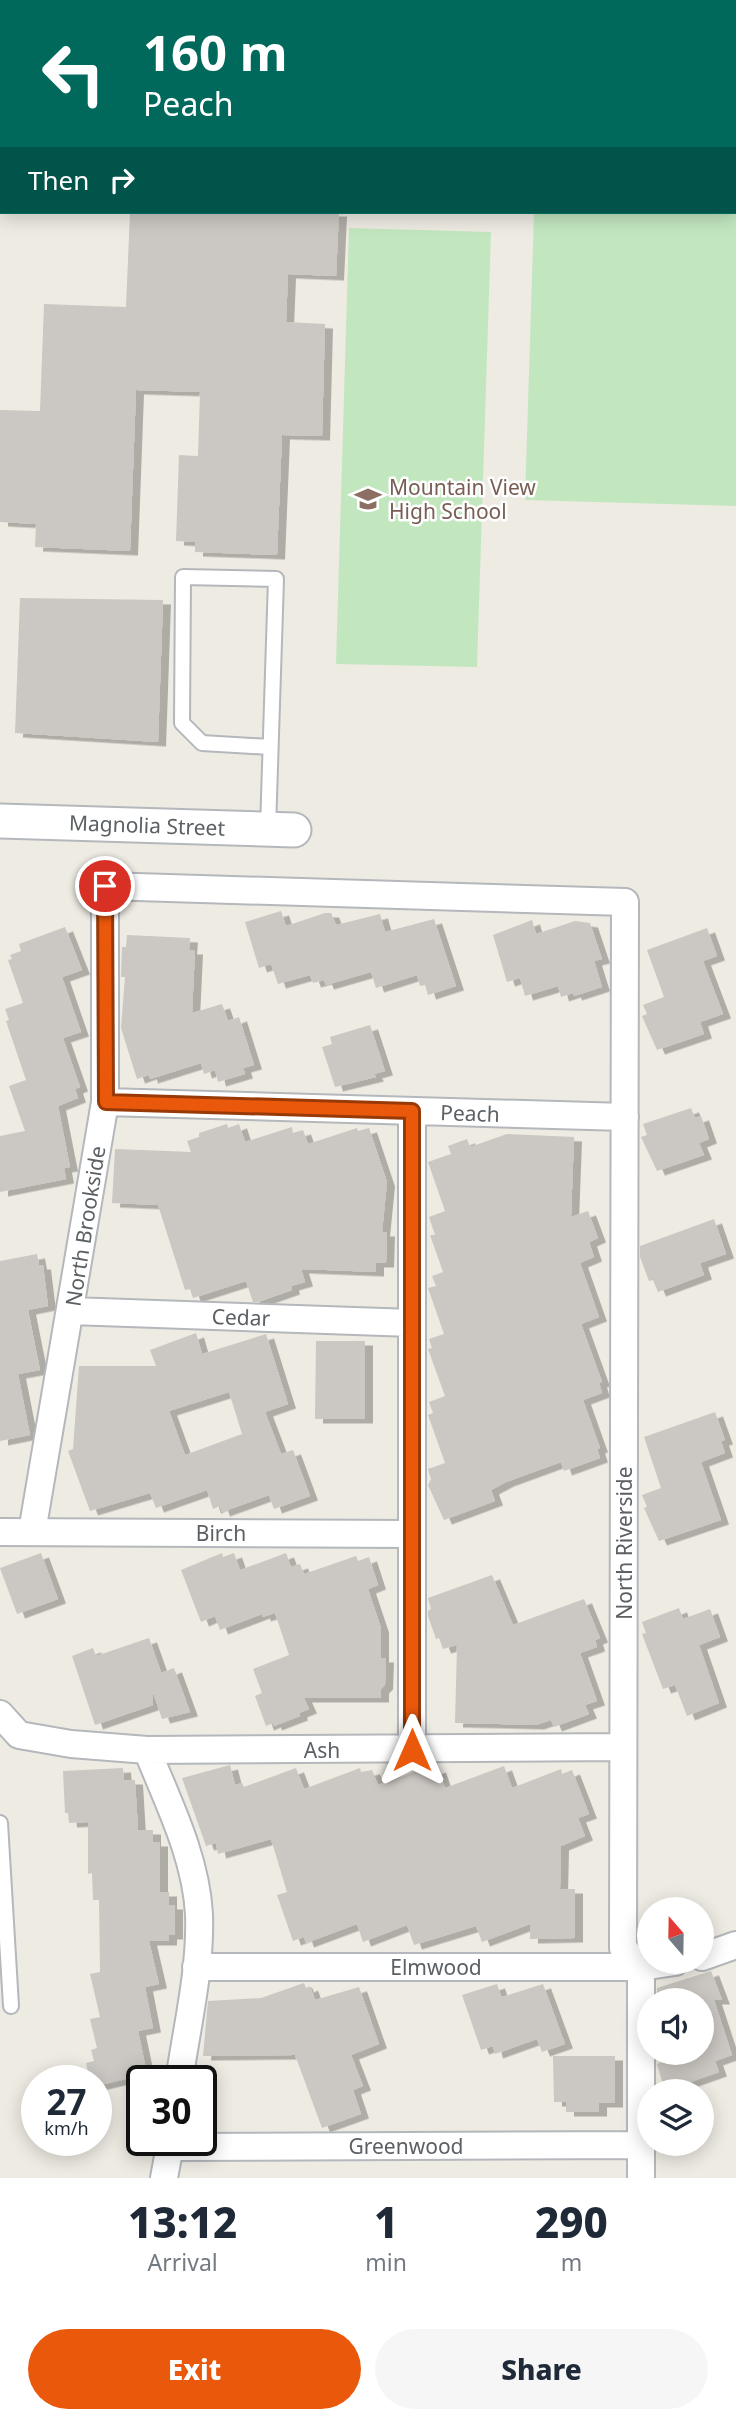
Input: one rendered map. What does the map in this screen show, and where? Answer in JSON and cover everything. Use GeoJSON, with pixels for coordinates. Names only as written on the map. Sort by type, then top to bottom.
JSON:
{"type":"FeatureCollection","features":[{"type":"Feature","properties":{"kind":"street","name":"Magnolia Street"},"geometry":{"type":"LineString","coordinates":[[0,821],[281,829]]}},
{"type":"Feature","properties":{"kind":"street","name":"North Brookside"},"geometry":{"type":"LineString","coordinates":[[32,1532],[106,1102],[105,886],[625,902]]}},
{"type":"Feature","properties":{"kind":"street","name":"North Riverside"},"geometry":{"type":"LineString","coordinates":[[625,902],[623,1948],[637,1964]]}},
{"type":"Feature","properties":{"kind":"street","name":"Peach"},"geometry":{"type":"LineString","coordinates":[[106,1102],[625,1117]]}},
{"type":"Feature","properties":{"kind":"street"},"geometry":{"type":"LineString","coordinates":[[412,1111],[412,1750]]}},
{"type":"Feature","properties":{"kind":"street","name":"Cedar"},"geometry":{"type":"LineString","coordinates":[[71,1311],[412,1323]]}},
{"type":"Feature","properties":{"kind":"street"},"geometry":{"type":"LineString","coordinates":[[0,1531],[32,1532]]}},
{"type":"Feature","properties":{"kind":"street","name":"Birch"},"geometry":{"type":"LineString","coordinates":[[32,1532],[411,1534]]}},
{"type":"Feature","properties":{"kind":"street"},"geometry":{"type":"LineString","coordinates":[[0,1714],[19,1735],[71,1744],[147,1749],[188,1854],[199,1914],[195,1967],[181,2065]]}},
{"type":"Feature","properties":{"kind":"street","name":"Ash"},"geometry":{"type":"LineString","coordinates":[[147,1749],[412,1750],[624,1746]]}},
{"type":"Feature","properties":{"kind":"street"},"geometry":{"type":"LineString","coordinates":[[714,1953],[736,1945]]}},
{"type":"Feature","properties":{"kind":"street","name":"Elmwood"},"geometry":{"type":"LineString","coordinates":[[195,1967],[637,1967]]}},
{"type":"Feature","properties":{"kind":"street"},"geometry":{"type":"LineString","coordinates":[[640,1974],[641,2079]]}},
{"type":"Feature","properties":{"kind":"street","name":"Greenwood"},"geometry":{"type":"LineString","coordinates":[[217,2144],[637,2145]]}},
{"type":"Feature","properties":{"kind":"street"},"geometry":{"type":"LineString","coordinates":[[164,2178],[169,2156]]}},
{"type":"Feature","properties":{"kind":"street"},"geometry":{"type":"LineString","coordinates":[[641,2178],[642,2156]]}},
{"type":"Feature","properties":{"kind":"lane"},"geometry":{"type":"LineString","coordinates":[[270,747],[202,743],[182,723],[183,578],[276,579],[270,747],[281,829]]}},
{"type":"Feature","properties":{"kind":"lane"},"geometry":{"type":"LineString","coordinates":[[0,1823],[11,2006]]}},
{"type":"Feature","properties":{"kind":"green space"},"geometry":{"type":"Polygon","coordinates":[[[534,214],[736,214],[736,506],[525,500],[534,214]]]}},
{"type":"Feature","properties":{"kind":"green space"},"geometry":{"type":"Polygon","coordinates":[[[349,228],[491,232],[477,667],[336,664],[349,228]]]}},
{"type":"Feature","properties":{"kind":"building"},"geometry":{"type":"Polygon","coordinates":[[[130,214],[339,214],[336,276],[288,274],[286,322],[325,324],[322,436],[282,435],[277,555],[195,552],[195,542],[176,541],[179,455],[198,456],[200,392],[136,390],[130,551],[35,547],[36,524],[0,522],[0,410],[40,411],[44,304],[126,307],[130,214]]]}},
{"type":"Feature","properties":{"kind":"building"},"geometry":{"type":"Polygon","coordinates":[[[20,598],[163,600],[158,742],[15,733],[20,598]]]}},
{"type":"Feature","properties":{"kind":"building"},"geometry":{"type":"Polygon","coordinates":[[[281,911],[286,926],[325,913],[331,913],[336,925],[380,914],[385,932],[434,919],[456,986],[428,995],[425,985],[420,986],[417,975],[376,988],[371,972],[326,985],[324,980],[313,983],[310,975],[278,984],[271,964],[259,968],[245,922],[281,911]]]}},
{"type":"Feature","properties":{"kind":"building"},"geometry":{"type":"Polygon","coordinates":[[[532,920],[536,934],[575,921],[590,923],[602,959],[594,961],[602,987],[574,996],[573,993],[561,997],[558,986],[525,996],[520,978],[507,982],[493,935],[532,920]]]}},
{"type":"Feature","properties":{"kind":"building"},"geometry":{"type":"Polygon","coordinates":[[[65,927],[82,970],[62,977],[81,1032],[63,1038],[80,1087],[75,1089],[78,1098],[58,1106],[70,1167],[64,1168],[66,1179],[0,1192],[0,1136],[25,1131],[9,1086],[26,1080],[6,1021],[9,1020],[5,1009],[23,1003],[8,960],[12,959],[10,955],[21,951],[19,944],[65,927]]]}},
{"type":"Feature","properties":{"kind":"building"},"geometry":{"type":"Polygon","coordinates":[[[707,928],[717,956],[703,961],[723,1014],[700,1022],[704,1034],[657,1050],[642,1016],[647,1014],[643,1005],[664,997],[647,950],[707,928]]]}},
{"type":"Feature","properties":{"kind":"building"},"geometry":{"type":"Polygon","coordinates":[[[127,935],[190,938],[189,950],[195,950],[192,1013],[222,1004],[228,1021],[239,1017],[254,1065],[243,1068],[245,1074],[218,1082],[215,1070],[204,1074],[201,1063],[150,1079],[149,1075],[137,1079],[121,1028],[125,977],[121,977],[122,947],[126,947],[127,935]]]}},
{"type":"Feature","properties":{"kind":"building"},"geometry":{"type":"Polygon","coordinates":[[[370,1025],[385,1071],[374,1074],[376,1077],[335,1087],[322,1047],[332,1044],[330,1037],[370,1025]]]}},
{"type":"Feature","properties":{"kind":"building"},"geometry":{"type":"Polygon","coordinates":[[[691,1108],[695,1118],[701,1116],[709,1139],[699,1143],[704,1155],[657,1171],[641,1137],[647,1135],[643,1124],[691,1108]]]}},
{"type":"Feature","properties":{"kind":"building"},"geometry":{"type":"Polygon","coordinates":[[[227,1124],[228,1128],[239,1124],[245,1142],[292,1127],[293,1133],[303,1130],[308,1144],[357,1128],[358,1131],[369,1128],[387,1182],[382,1232],[387,1232],[386,1263],[376,1263],[376,1272],[301,1269],[305,1282],[291,1286],[292,1290],[258,1302],[253,1302],[246,1281],[193,1298],[190,1289],[185,1290],[158,1205],[112,1203],[115,1149],[191,1152],[187,1141],[199,1137],[199,1133],[227,1124]]]}},
{"type":"Feature","properties":{"kind":"building"},"geometry":{"type":"Polygon","coordinates":[[[507,1134],[574,1137],[571,1217],[588,1211],[598,1238],[589,1242],[594,1257],[580,1263],[599,1317],[581,1324],[602,1382],[599,1383],[602,1393],[583,1400],[600,1448],[597,1449],[600,1458],[564,1471],[561,1462],[506,1482],[491,1490],[495,1501],[444,1520],[428,1485],[431,1479],[428,1469],[445,1463],[428,1415],[433,1413],[429,1402],[445,1396],[428,1349],[432,1348],[429,1339],[444,1334],[428,1288],[436,1286],[432,1276],[443,1272],[430,1235],[435,1235],[429,1217],[445,1211],[428,1162],[451,1154],[448,1146],[467,1139],[470,1147],[507,1134]]]}},
{"type":"Feature","properties":{"kind":"building"},"geometry":{"type":"Polygon","coordinates":[[[714,1219],[726,1254],[700,1263],[704,1275],[658,1292],[653,1280],[649,1281],[640,1257],[640,1246],[714,1219]]]}},
{"type":"Feature","properties":{"kind":"building"},"geometry":{"type":"Polygon","coordinates":[[[37,1254],[39,1265],[43,1265],[48,1306],[28,1310],[40,1370],[18,1374],[30,1435],[0,1441],[0,1261],[37,1254]]]}},
{"type":"Feature","properties":{"kind":"building"},"geometry":{"type":"Polygon","coordinates":[[[196,1333],[202,1354],[266,1334],[288,1404],[265,1412],[281,1454],[293,1450],[310,1496],[274,1509],[269,1495],[222,1512],[220,1506],[213,1509],[207,1490],[156,1508],[150,1493],[90,1511],[68,1451],[73,1449],[79,1366],[156,1366],[150,1350],[196,1333]],[[229,1392],[169,1411],[185,1455],[242,1434],[229,1392]]]}},
{"type":"Feature","properties":{"kind":"building"},"geometry":{"type":"Polygon","coordinates":[[[316,1341],[365,1341],[365,1419],[315,1419],[316,1341]]]}},
{"type":"Feature","properties":{"kind":"building"},"geometry":{"type":"Polygon","coordinates":[[[715,1412],[725,1440],[721,1441],[725,1453],[701,1462],[721,1520],[659,1541],[644,1508],[647,1507],[642,1495],[661,1488],[644,1437],[715,1412]]]}},
{"type":"Feature","properties":{"kind":"building"},"geometry":{"type":"Polygon","coordinates":[[[41,1553],[58,1599],[17,1614],[0,1568],[41,1553]]]}},
{"type":"Feature","properties":{"kind":"building"},"geometry":{"type":"Polygon","coordinates":[[[222,1553],[223,1557],[234,1553],[240,1570],[286,1553],[291,1567],[300,1564],[304,1574],[356,1556],[358,1561],[369,1557],[378,1585],[368,1589],[381,1628],[381,1658],[386,1658],[385,1685],[381,1689],[381,1698],[304,1698],[309,1709],[299,1713],[300,1716],[274,1726],[273,1723],[266,1726],[255,1696],[262,1693],[253,1669],[289,1655],[275,1613],[263,1617],[262,1614],[220,1630],[215,1616],[201,1622],[181,1570],[222,1553]]]}},
{"type":"Feature","properties":{"kind":"building"},"geometry":{"type":"Polygon","coordinates":[[[492,1575],[513,1625],[584,1599],[600,1638],[595,1640],[597,1647],[580,1653],[597,1701],[585,1705],[589,1714],[554,1727],[551,1720],[536,1725],[455,1723],[457,1645],[443,1649],[439,1638],[436,1639],[428,1616],[431,1609],[428,1598],[492,1575]]]}},
{"type":"Feature","properties":{"kind":"building"},"geometry":{"type":"Polygon","coordinates":[[[679,1608],[683,1619],[710,1609],[720,1637],[699,1645],[719,1703],[687,1716],[675,1685],[663,1689],[642,1634],[646,1633],[642,1622],[679,1608]]]}},
{"type":"Feature","properties":{"kind":"building"},"geometry":{"type":"Polygon","coordinates":[[[149,1638],[161,1672],[153,1676],[174,1668],[190,1712],[162,1719],[153,1692],[153,1705],[95,1725],[72,1656],[93,1648],[96,1656],[149,1638]]]}},
{"type":"Feature","properties":{"kind":"building"},"geometry":{"type":"Polygon","coordinates":[[[230,1765],[235,1785],[242,1783],[244,1787],[296,1768],[304,1789],[360,1768],[361,1772],[372,1770],[378,1785],[426,1768],[428,1772],[438,1768],[445,1788],[504,1766],[512,1788],[561,1769],[562,1774],[572,1770],[589,1814],[578,1818],[585,1836],[561,1846],[560,1889],[575,1889],[575,1938],[530,1939],[530,1924],[482,1942],[476,1926],[414,1945],[407,1925],[363,1942],[357,1924],[306,1943],[304,1937],[293,1941],[277,1895],[287,1892],[271,1839],[218,1854],[216,1843],[206,1846],[182,1778],[230,1765]]]}},
{"type":"Feature","properties":{"kind":"building"},"geometry":{"type":"Polygon","coordinates":[[[123,1768],[124,1780],[135,1780],[138,1830],[153,1830],[153,1842],[160,1842],[160,1892],[169,1892],[169,1905],[175,1905],[175,1935],[169,1935],[169,1941],[149,1941],[159,1984],[145,1987],[153,2028],[138,2031],[145,2065],[126,2065],[126,2079],[112,2082],[112,2065],[86,2063],[94,2061],[91,2050],[97,2048],[90,2019],[100,2017],[90,1974],[100,1972],[99,1900],[93,1900],[92,1873],[88,1874],[88,1822],[69,1823],[68,1813],[65,1813],[63,1771],[123,1768]]]}},
{"type":"Feature","properties":{"kind":"building"},"geometry":{"type":"Polygon","coordinates":[[[701,1974],[712,1974],[722,2000],[714,2000],[714,1988],[657,1988],[701,1974]]]}},
{"type":"Feature","properties":{"kind":"building"},"geometry":{"type":"Polygon","coordinates":[[[304,1983],[306,1988],[310,1986],[315,2000],[359,1987],[379,2044],[351,2055],[363,2086],[353,2090],[361,2114],[322,2128],[295,2055],[203,2056],[208,2001],[261,1998],[304,1983]]]}},
{"type":"Feature","properties":{"kind":"building"},"geometry":{"type":"Polygon","coordinates":[[[497,1984],[501,1996],[505,1996],[543,1984],[565,2044],[542,2052],[537,2039],[495,2054],[493,2046],[481,2050],[462,1995],[497,1984]]]}},
{"type":"Feature","properties":{"kind":"building"},"geometry":{"type":"Polygon","coordinates":[[[714,2000],[732,2055],[715,2061],[719,2072],[699,2079],[661,2079],[657,2065],[714,2065],[714,2000]]]}},
{"type":"Feature","properties":{"kind":"building"},"geometry":{"type":"Polygon","coordinates":[[[553,2056],[615,2056],[615,2103],[599,2103],[599,2112],[566,2112],[566,2102],[554,2102],[553,2056]]]}},
{"type":"Feature","properties":{"kind":"place","name":"Mountain View High School"},"geometry":{"type":"Point","coordinates":[368,499]}},
{"type":"Feature","properties":{"kind":"route"},"geometry":{"type":"LineString","coordinates":[[105,886],[106,1102],[412,1111],[412,1750]]}}]}
